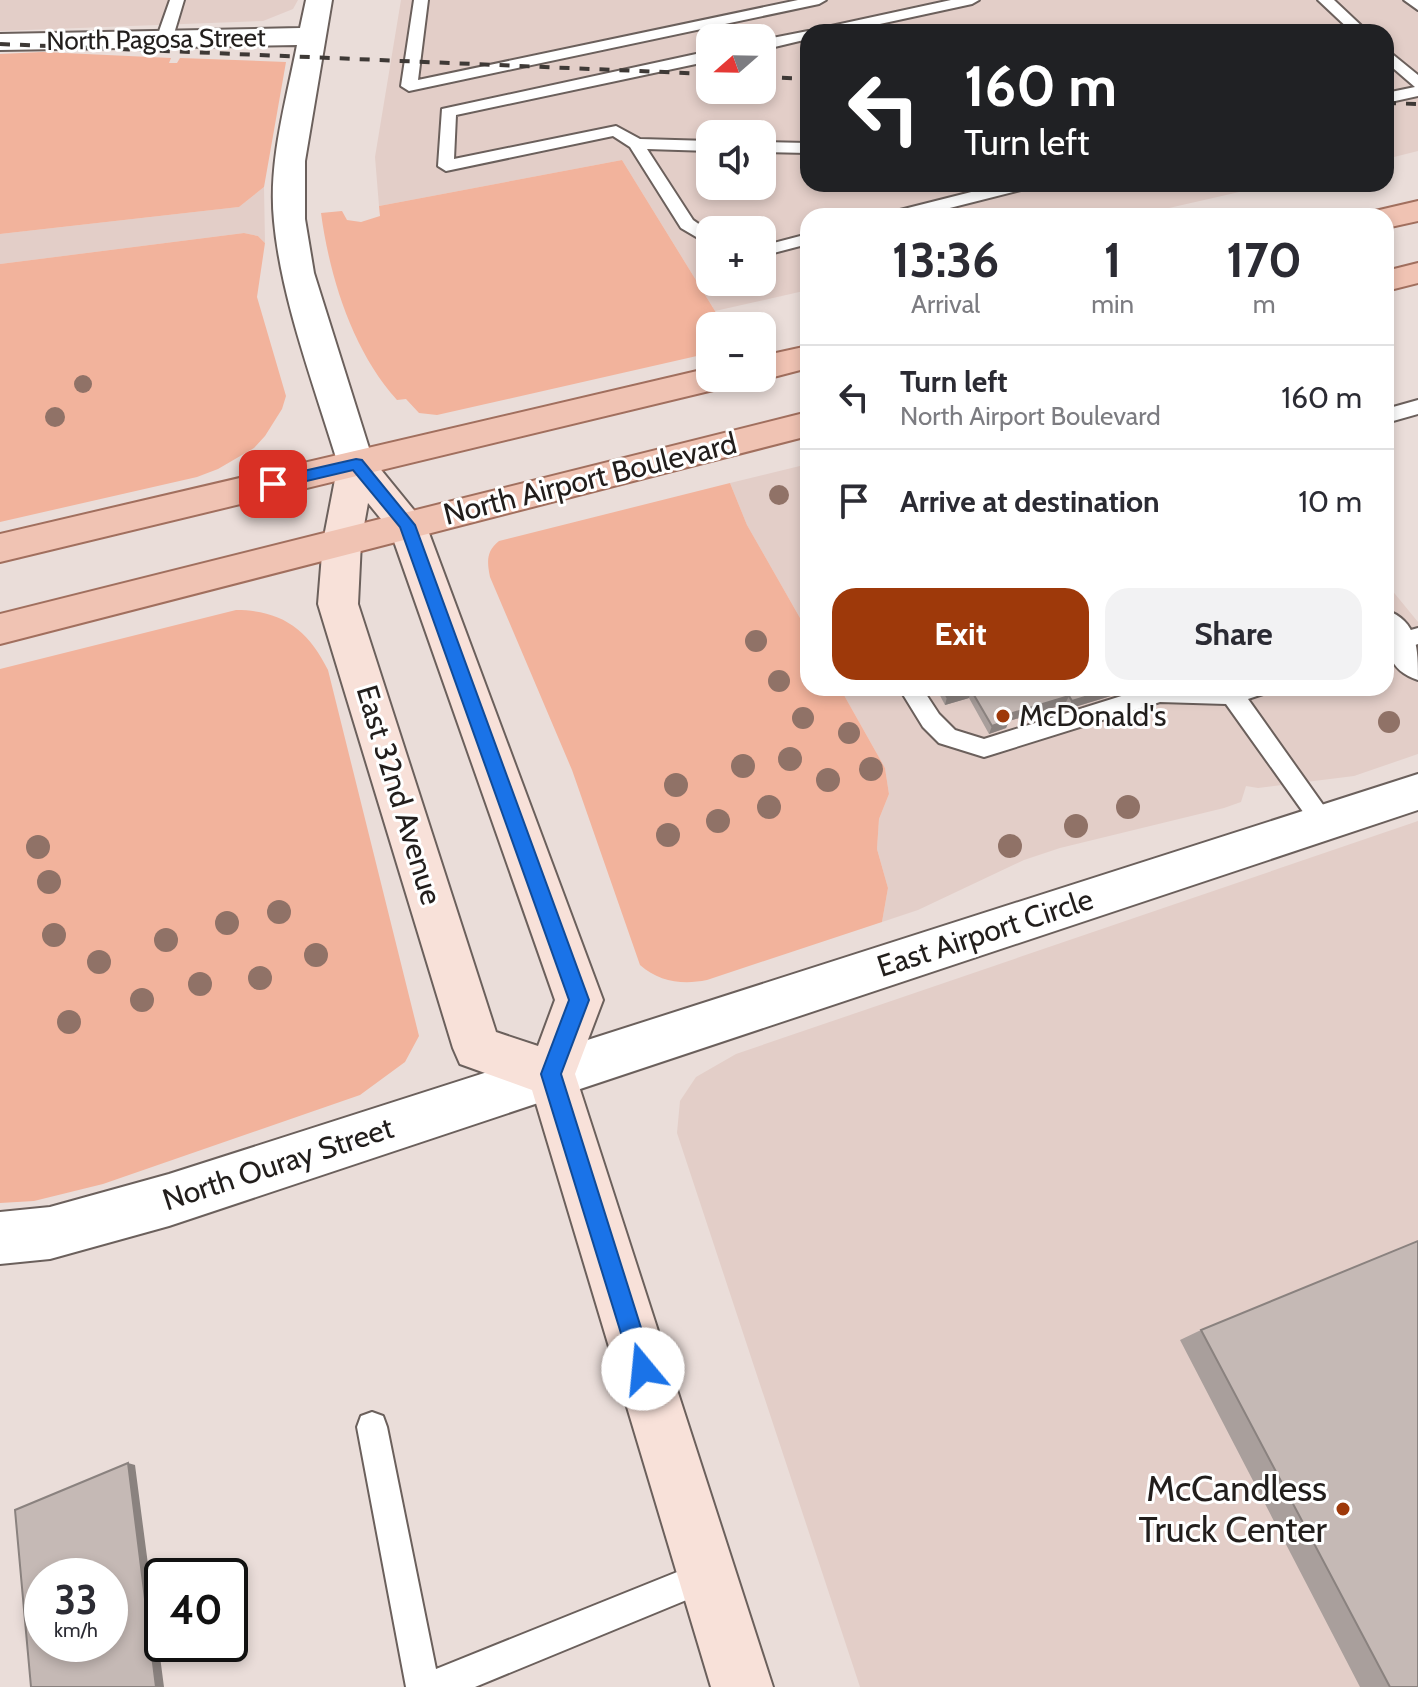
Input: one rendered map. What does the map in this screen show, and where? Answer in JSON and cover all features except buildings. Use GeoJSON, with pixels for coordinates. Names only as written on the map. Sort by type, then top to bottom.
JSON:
{"type":"FeatureCollection","features":[{"type":"Feature","properties":{"kind":"main road"},"geometry":{"type":"LineString","coordinates":[[1394,216],[1418,211]]}},
{"type":"Feature","properties":{"kind":"main road"},"geometry":{"type":"LineString","coordinates":[[1394,279],[1418,273]]}},
{"type":"Feature","properties":{"kind":"main road"},"geometry":{"type":"LineString","coordinates":[[776,365],[800,359]]}},
{"type":"Feature","properties":{"kind":"main road"},"geometry":{"type":"LineString","coordinates":[[0,548],[696,383]]}},
{"type":"Feature","properties":{"kind":"main road","name":"North Airport Boulevard"},"geometry":{"type":"LineString","coordinates":[[0,629],[800,426]]}},
{"type":"Feature","properties":{"kind":"street","name":"East 32nd Avenue"},"geometry":{"type":"LineString","coordinates":[[319,0],[290,161],[289,219],[298,273],[356,464],[407,525],[579,1000],[551,1074],[477,1048],[338,604],[342,542],[356,464]]}},
{"type":"Feature","properties":{"kind":"street","name":"North Pagosa Street"},"geometry":{"type":"LineString","coordinates":[[0,42],[313,36]]}},
{"type":"Feature","properties":{"kind":"street","name":"East Airport Circle"},"geometry":{"type":"LineString","coordinates":[[551,1074],[1418,792]]}},
{"type":"Feature","properties":{"kind":"street","name":"North Ouray Street"},"geometry":{"type":"LineString","coordinates":[[0,1238],[50,1233],[169,1200],[551,1074]]}},
{"type":"Feature","properties":{"kind":"street"},"geometry":{"type":"LineString","coordinates":[[551,1074],[742,1687]]}},
{"type":"Feature","properties":{"kind":"lane"},"geometry":{"type":"LineString","coordinates":[[165,37],[177,0]]}},
{"type":"Feature","properties":{"kind":"lane"},"geometry":{"type":"LineString","coordinates":[[421,0],[409,86],[819,0]]}},
{"type":"Feature","properties":{"kind":"lane"},"geometry":{"type":"LineString","coordinates":[[860,24],[972,0]]}},
{"type":"Feature","properties":{"kind":"lane"},"geometry":{"type":"LineString","coordinates":[[1325,0],[1352,24]]}},
{"type":"Feature","properties":{"kind":"lane"},"geometry":{"type":"LineString","coordinates":[[1411,0],[1418,6]]}},
{"type":"Feature","properties":{"kind":"lane"},"geometry":{"type":"LineString","coordinates":[[776,42],[800,37]]}},
{"type":"Feature","properties":{"kind":"lane"},"geometry":{"type":"LineString","coordinates":[[696,59],[448,112],[446,166],[616,131],[636,144],[687,224],[696,230]]}},
{"type":"Feature","properties":{"kind":"lane"},"geometry":{"type":"LineString","coordinates":[[1394,61],[1418,83]]}},
{"type":"Feature","properties":{"kind":"lane"},"geometry":{"type":"LineString","coordinates":[[1394,96],[1418,91]]}},
{"type":"Feature","properties":{"kind":"lane"},"geometry":{"type":"LineString","coordinates":[[636,144],[696,146]]}},
{"type":"Feature","properties":{"kind":"lane"},"geometry":{"type":"LineString","coordinates":[[776,147],[800,148]]}},
{"type":"Feature","properties":{"kind":"lane"},"geometry":{"type":"LineString","coordinates":[[929,208],[992,192]]}},
{"type":"Feature","properties":{"kind":"lane"},"geometry":{"type":"LineString","coordinates":[[776,247],[800,241]]}},
{"type":"Feature","properties":{"kind":"lane"},"geometry":{"type":"LineString","coordinates":[[1394,414],[1418,407]]}},
{"type":"Feature","properties":{"kind":"lane"},"geometry":{"type":"LineString","coordinates":[[915,696],[934,728],[963,745],[984,748],[1150,696]]}},
{"type":"Feature","properties":{"kind":"lane"},"geometry":{"type":"LineString","coordinates":[[1233,696],[1324,823]]}},
{"type":"Feature","properties":{"kind":"lane"},"geometry":{"type":"LineString","coordinates":[[372,1427],[423,1687]]}},
{"type":"Feature","properties":{"kind":"lane"},"geometry":{"type":"LineString","coordinates":[[434,1687],[707,1576]]}},
{"type":"Feature","properties":{"kind":"shaded area"},"geometry":{"type":"Polygon","coordinates":[[[0,0],[298,0],[293,9],[263,21],[0,31],[0,0]]]}},
{"type":"Feature","properties":{"kind":"shaded area"},"geometry":{"type":"Polygon","coordinates":[[[401,0],[1418,0],[1418,151],[1394,157],[1394,24],[800,24],[800,192],[1239,192],[1169,208],[800,208],[800,292],[715,311],[706,296],[776,296],[776,216],[696,216],[696,280],[622,160],[379,206],[375,157],[401,0]]]}},
{"type":"Feature","properties":{"kind":"shaded area"},"geometry":{"type":"Polygon","coordinates":[[[43,52],[171,58],[169,63],[177,63],[180,58],[286,62],[264,187],[239,207],[0,234],[0,54],[43,52]]]}},
{"type":"Feature","properties":{"kind":"shaded area"},"geometry":{"type":"Polygon","coordinates":[[[622,160],[696,280],[696,296],[706,296],[715,312],[696,312],[696,356],[437,415],[419,413],[406,399],[397,400],[381,381],[356,337],[337,288],[325,238],[321,213],[342,211],[347,220],[361,222],[380,216],[379,206],[622,160]]]}},
{"type":"Feature","properties":{"kind":"shaded area"},"geometry":{"type":"Polygon","coordinates":[[[264,187],[265,243],[258,236],[244,233],[0,264],[0,234],[239,207],[264,187]]]}},
{"type":"Feature","properties":{"kind":"shaded area"},"geometry":{"type":"Polygon","coordinates":[[[244,233],[258,236],[265,243],[257,297],[286,396],[282,409],[265,436],[254,448],[197,477],[0,522],[0,264],[244,233]]]}},
{"type":"Feature","properties":{"kind":"shaded area"},"geometry":{"type":"Polygon","coordinates":[[[800,466],[800,618],[747,525],[730,483],[800,466]]]}},
{"type":"Feature","properties":{"kind":"shaded area"},"geometry":{"type":"Polygon","coordinates":[[[730,483],[747,525],[800,618],[800,696],[844,696],[885,768],[889,794],[879,819],[877,849],[888,888],[882,922],[707,980],[680,982],[663,979],[640,965],[572,770],[490,577],[488,557],[499,541],[730,483]]]}},
{"type":"Feature","properties":{"kind":"shaded area"},"geometry":{"type":"Polygon","coordinates":[[[1394,593],[1418,622],[1418,754],[1354,776],[1258,788],[1246,786],[1241,802],[1024,860],[918,910],[882,922],[888,888],[877,849],[879,819],[889,794],[885,768],[844,696],[1394,696],[1394,593]]]}},
{"type":"Feature","properties":{"kind":"shaded area"},"geometry":{"type":"Polygon","coordinates":[[[236,610],[267,614],[291,625],[312,643],[328,670],[419,1036],[405,1062],[360,1095],[103,1184],[34,1201],[0,1203],[0,669],[236,610]]]}},
{"type":"Feature","properties":{"kind":"shaded area"},"geometry":{"type":"Polygon","coordinates":[[[1418,821],[1418,1687],[860,1687],[677,1133],[680,1101],[696,1077],[736,1054],[1418,821]]]}},
{"type":"Feature","properties":{"kind":"railway"},"geometry":{"type":"LineString","coordinates":[[0,44],[696,73]]}},
{"type":"Feature","properties":{"kind":"railway"},"geometry":{"type":"LineString","coordinates":[[776,78],[800,79]]}},
{"type":"Feature","properties":{"kind":"railway"},"geometry":{"type":"LineString","coordinates":[[1394,103],[1418,104]]}},
{"type":"Feature","properties":{"kind":"place","name":"McDonald's"},"geometry":{"type":"Point","coordinates":[1003,716]}},
{"type":"Feature","properties":{"kind":"place","name":"McCandless Truck Center"},"geometry":{"type":"Point","coordinates":[1343,1509]}},
{"type":"Feature","properties":{"kind":"route"},"geometry":{"type":"LineString","coordinates":[[273,484],[356,464],[407,525],[579,1000],[551,1074],[643,1369]]}}]}
